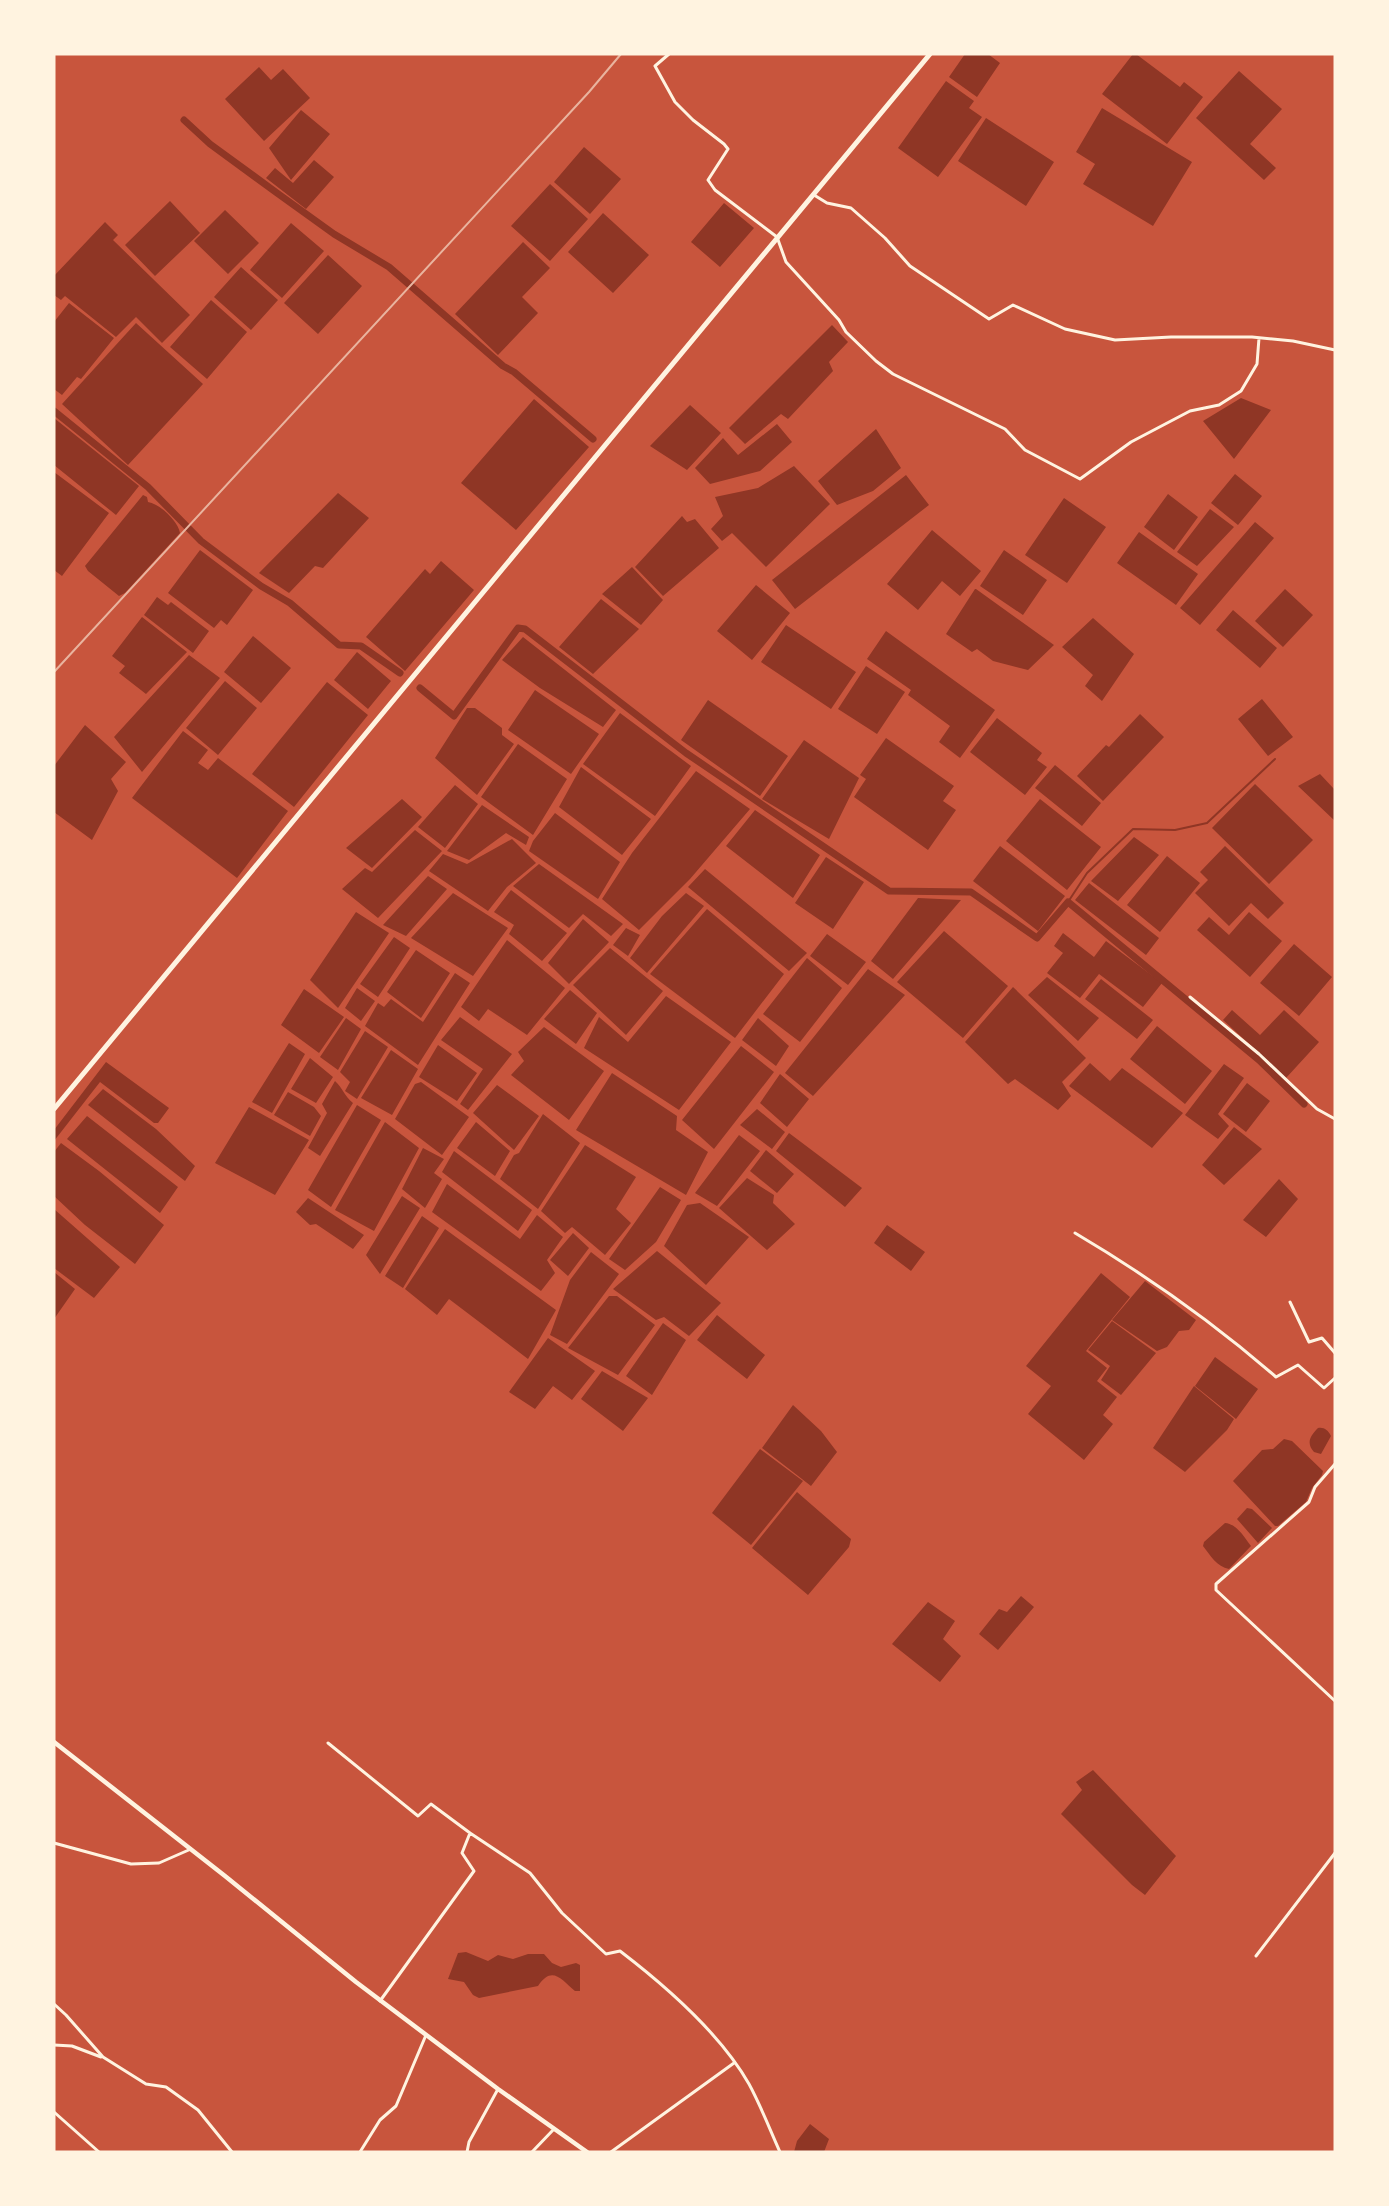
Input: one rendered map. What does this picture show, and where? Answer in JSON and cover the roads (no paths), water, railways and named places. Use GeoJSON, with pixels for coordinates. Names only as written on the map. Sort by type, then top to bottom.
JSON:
{"type":"FeatureCollection","features":[{"type":"Feature","properties":{"kind":"highway"},"geometry":{"type":"LineString","coordinates":[[54,1109],[930,54]]}},
{"type":"Feature","properties":{"kind":"main road"},"geometry":{"type":"LineString","coordinates":[[54,1742],[380,2001],[587,2152]]}},
{"type":"Feature","properties":{"kind":"street"},"geometry":{"type":"LineString","coordinates":[[669,54],[655,66],[675,102],[728,149],[708,180],[715,190],[777,237],[786,261],[839,320],[846,332],[893,374],[1005,429],[1025,450],[1080,479],[1131,442],[1190,411],[1219,405],[1241,391],[1257,364],[1259,338]]}},
{"type":"Feature","properties":{"kind":"street"},"geometry":{"type":"LineString","coordinates":[[812,194],[827,203],[851,208],[885,238],[910,266],[989,319],[1013,305],[1065,329],[1115,340],[1171,337],[1259,338],[1293,341],[1335,350]]}},
{"type":"Feature","properties":{"kind":"street"},"geometry":{"type":"LineString","coordinates":[[1190,997],[1259,1054],[1317,1109],[1335,1119]]}},
{"type":"Feature","properties":{"kind":"street"},"geometry":{"type":"LineString","coordinates":[[1075,1233],[1115,1257],[1229,1336],[1276,1377],[1298,1365],[1324,1388],[1335,1378]]}},
{"type":"Feature","properties":{"kind":"street"},"geometry":{"type":"LineString","coordinates":[[1290,1302],[1309,1342],[1322,1338],[1335,1353]]}},
{"type":"Feature","properties":{"kind":"street"},"geometry":{"type":"LineString","coordinates":[[1335,1464],[1315,1487],[1309,1502],[1216,1584],[1216,1590],[1335,1701]]}},
{"type":"Feature","properties":{"kind":"street"},"geometry":{"type":"LineString","coordinates":[[328,1743],[418,1816],[431,1804],[530,1873],[562,1913],[606,1954],[621,1951],[644,1969],[706,2028],[734,2063],[749,2085],[780,2152]]}},
{"type":"Feature","properties":{"kind":"street"},"geometry":{"type":"LineString","coordinates":[[380,2001],[474,1871],[462,1853],[470,1833]]}},
{"type":"Feature","properties":{"kind":"street"},"geometry":{"type":"LineString","coordinates":[[54,1843],[131,1864],[159,1863],[191,1849]]}},
{"type":"Feature","properties":{"kind":"street"},"geometry":{"type":"LineString","coordinates":[[1256,1956],[1335,1853]]}},
{"type":"Feature","properties":{"kind":"street"},"geometry":{"type":"LineString","coordinates":[[54,2004],[66,2014],[103,2057]]}},
{"type":"Feature","properties":{"kind":"street"},"geometry":{"type":"LineString","coordinates":[[360,2152],[380,2120],[396,2106],[426,2035]]}},
{"type":"Feature","properties":{"kind":"street"},"geometry":{"type":"LineString","coordinates":[[54,2045],[72,2046],[103,2057],[146,2084],[166,2087],[198,2110],[232,2152]]}},
{"type":"Feature","properties":{"kind":"street"},"geometry":{"type":"LineString","coordinates":[[611,2152],[734,2063]]}},
{"type":"Feature","properties":{"kind":"street"},"geometry":{"type":"LineString","coordinates":[[467,2152],[469,2142],[498,2089]]}},
{"type":"Feature","properties":{"kind":"street"},"geometry":{"type":"LineString","coordinates":[[54,2112],[99,2152]]}},
{"type":"Feature","properties":{"kind":"street"},"geometry":{"type":"LineString","coordinates":[[532,2152],[554,2129]]}},
{"type":"Feature","properties":{"kind":"waterway"},"geometry":{"type":"LineString","coordinates":[[184,120],[210,144],[334,234],[389,267],[503,366],[514,372],[593,439]]}},
{"type":"Feature","properties":{"kind":"waterway"},"geometry":{"type":"LineString","coordinates":[[54,411],[148,487],[201,541],[261,586],[290,603],[339,645],[361,646],[400,673]]}},
{"type":"Feature","properties":{"kind":"waterway"},"geometry":{"type":"LineString","coordinates":[[420,688],[454,716],[518,628],[525,629],[686,753],[889,891],[971,892],[1037,938],[1068,902],[1259,1060],[1304,1104]]}},
{"type":"Feature","properties":{"kind":"waterway"},"geometry":{"type":"LineString","coordinates":[[1068,902],[1087,873],[1133,829],[1175,830],[1207,823],[1275,759]]}},
{"type":"Feature","properties":{"kind":"railway"},"geometry":{"type":"LineString","coordinates":[[54,672],[589,92],[621,54]]}}]}
